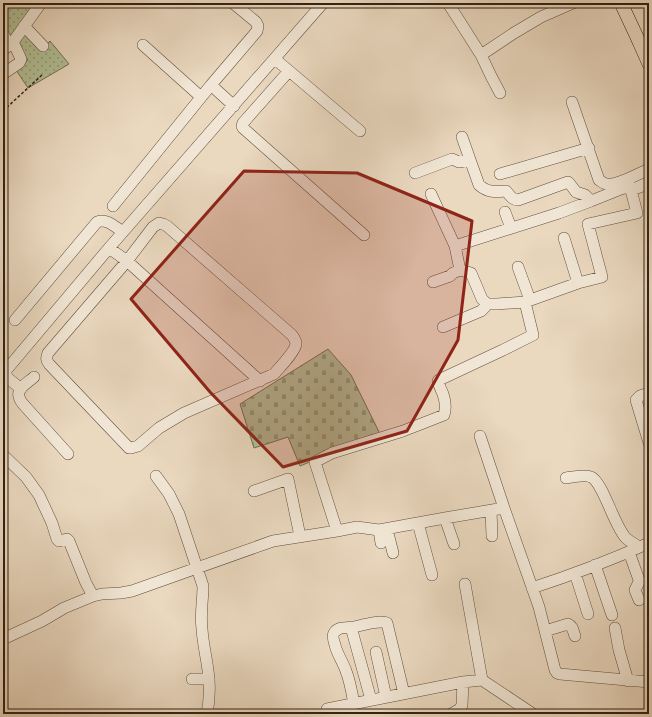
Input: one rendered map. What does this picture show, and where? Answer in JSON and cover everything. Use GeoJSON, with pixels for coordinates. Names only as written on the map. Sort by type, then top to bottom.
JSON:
{"type":"FeatureCollection","features":[{"type":"Feature","properties":{"kind":"main road"},"geometry":{"type":"LineString","coordinates":[[621,3],[649,64]]}},
{"type":"Feature","properties":{"kind":"street"},"geometry":{"type":"LineString","coordinates":[[8,45],[41,3]]}},
{"type":"Feature","properties":{"kind":"street"},"geometry":{"type":"LineString","coordinates":[[113,206],[201,97],[258,31],[256,22],[233,3]]}},
{"type":"Feature","properties":{"kind":"street"},"geometry":{"type":"LineString","coordinates":[[20,389],[3,374],[109,248],[323,3]]}},
{"type":"Feature","properties":{"kind":"street"},"geometry":{"type":"LineString","coordinates":[[448,3],[481,55],[500,93]]}},
{"type":"Feature","properties":{"kind":"street"},"geometry":{"type":"LineString","coordinates":[[531,17],[563,3]]}},
{"type":"Feature","properties":{"kind":"street"},"geometry":{"type":"LineString","coordinates":[[481,55],[541,17],[573,3]]}},
{"type":"Feature","properties":{"kind":"street"},"geometry":{"type":"LineString","coordinates":[[24,26],[43,46]]}},
{"type":"Feature","properties":{"kind":"street"},"geometry":{"type":"LineString","coordinates":[[3,34],[8,45],[21,57],[21,61],[3,74]]}},
{"type":"Feature","properties":{"kind":"street"},"geometry":{"type":"LineString","coordinates":[[143,45],[201,97]]}},
{"type":"Feature","properties":{"kind":"street"},"geometry":{"type":"LineString","coordinates":[[275,59],[360,131]]}},
{"type":"Feature","properties":{"kind":"street"},"geometry":{"type":"LineString","coordinates":[[289,71],[242,126],[364,235]]}},
{"type":"Feature","properties":{"kind":"street"},"geometry":{"type":"LineString","coordinates":[[211,85],[234,106]]}},
{"type":"Feature","properties":{"kind":"street"},"geometry":{"type":"LineString","coordinates":[[572,102],[599,180],[607,184],[617,183],[649,169]]}},
{"type":"Feature","properties":{"kind":"street"},"geometry":{"type":"LineString","coordinates":[[462,137],[479,186],[482,188],[497,193],[506,192],[512,198],[518,200],[568,182],[576,192],[585,195],[591,201]]}},
{"type":"Feature","properties":{"kind":"street"},"geometry":{"type":"LineString","coordinates":[[500,174],[589,148]]}},
{"type":"Feature","properties":{"kind":"street"},"geometry":{"type":"LineString","coordinates":[[416,173],[452,159],[459,162],[470,160]]}},
{"type":"Feature","properties":{"kind":"street"},"geometry":{"type":"LineString","coordinates":[[455,246],[559,213],[621,189],[636,188],[649,182]]}},
{"type":"Feature","properties":{"kind":"street"},"geometry":{"type":"LineString","coordinates":[[433,282],[450,276],[460,270],[470,272],[482,299],[488,304],[497,304],[528,301],[578,283],[602,277],[588,224],[637,213],[631,190],[638,189],[649,182]]}},
{"type":"Feature","properties":{"kind":"street"},"geometry":{"type":"LineString","coordinates":[[431,194],[455,246],[460,270]]}},
{"type":"Feature","properties":{"kind":"street"},"geometry":{"type":"LineString","coordinates":[[505,212],[512,228]]}},
{"type":"Feature","properties":{"kind":"street"},"geometry":{"type":"LineString","coordinates":[[14,320],[97,222],[102,220],[107,221],[123,232]]}},
{"type":"Feature","properties":{"kind":"street"},"geometry":{"type":"LineString","coordinates":[[159,223],[167,226],[292,335],[296,344],[294,349],[274,374],[260,380],[184,413],[159,428],[138,446],[129,448],[49,364],[47,359],[48,353],[127,261],[156,224],[159,223]]}},
{"type":"Feature","properties":{"kind":"street"},"geometry":{"type":"LineString","coordinates":[[564,238],[578,283]]}},
{"type":"Feature","properties":{"kind":"street"},"geometry":{"type":"LineString","coordinates":[[109,248],[127,261],[260,380]]}},
{"type":"Feature","properties":{"kind":"street"},"geometry":{"type":"LineString","coordinates":[[337,531],[315,462],[332,453],[442,417],[445,413],[445,402],[438,384],[439,380],[533,335],[528,301],[518,267]]}},
{"type":"Feature","properties":{"kind":"street"},"geometry":{"type":"LineString","coordinates":[[443,327],[481,311],[484,308],[485,302]]}},
{"type":"Feature","properties":{"kind":"street"},"geometry":{"type":"LineString","coordinates":[[34,377],[20,389],[18,397],[22,404],[68,454]]}},
{"type":"Feature","properties":{"kind":"street"},"geometry":{"type":"LineString","coordinates":[[649,393],[637,398],[649,443]]}},
{"type":"Feature","properties":{"kind":"street"},"geometry":{"type":"LineString","coordinates":[[480,436],[539,607],[557,673],[649,682]]}},
{"type":"Feature","properties":{"kind":"street"},"geometry":{"type":"LineString","coordinates":[[3,455],[26,477],[39,495],[57,539],[59,541],[67,538],[69,541],[92,596]]}},
{"type":"Feature","properties":{"kind":"street"},"geometry":{"type":"LineString","coordinates":[[156,476],[169,494],[180,514],[202,586],[203,598],[201,619],[210,691],[207,714]]}},
{"type":"Feature","properties":{"kind":"street"},"geometry":{"type":"LineString","coordinates":[[566,478],[588,476],[593,478],[601,490],[617,525],[626,538],[639,547]]}},
{"type":"Feature","properties":{"kind":"street"},"geometry":{"type":"LineString","coordinates":[[254,491],[288,479],[300,536]]}},
{"type":"Feature","properties":{"kind":"street"},"geometry":{"type":"LineString","coordinates":[[3,639],[42,621],[64,608],[92,596],[132,591],[273,541],[357,527],[383,529],[504,508]]}},
{"type":"Feature","properties":{"kind":"street"},"geometry":{"type":"LineString","coordinates":[[491,511],[492,536]]}},
{"type":"Feature","properties":{"kind":"street"},"geometry":{"type":"LineString","coordinates":[[445,518],[454,544]]}},
{"type":"Feature","properties":{"kind":"street"},"geometry":{"type":"LineString","coordinates":[[418,523],[432,575]]}},
{"type":"Feature","properties":{"kind":"street"},"geometry":{"type":"LineString","coordinates":[[381,544],[383,529]]}},
{"type":"Feature","properties":{"kind":"street"},"geometry":{"type":"LineString","coordinates":[[383,529],[393,553]]}},
{"type":"Feature","properties":{"kind":"street"},"geometry":{"type":"LineString","coordinates":[[532,588],[595,566],[639,547]]}},
{"type":"Feature","properties":{"kind":"street"},"geometry":{"type":"LineString","coordinates":[[639,547],[639,582],[635,590],[639,600]]}},
{"type":"Feature","properties":{"kind":"street"},"geometry":{"type":"LineString","coordinates":[[595,566],[612,615]]}},
{"type":"Feature","properties":{"kind":"street"},"geometry":{"type":"LineString","coordinates":[[574,573],[588,614]]}},
{"type":"Feature","properties":{"kind":"street"},"geometry":{"type":"LineString","coordinates":[[465,584],[482,680]]}},
{"type":"Feature","properties":{"kind":"street"},"geometry":{"type":"LineString","coordinates":[[349,708],[346,670],[338,654],[333,636],[334,633],[345,627],[378,622],[388,623],[404,694]]}},
{"type":"Feature","properties":{"kind":"street"},"geometry":{"type":"LineString","coordinates":[[545,631],[568,624],[573,628],[575,636]]}},
{"type":"Feature","properties":{"kind":"street"},"geometry":{"type":"LineString","coordinates":[[351,627],[371,700]]}},
{"type":"Feature","properties":{"kind":"street"},"geometry":{"type":"LineString","coordinates":[[615,628],[619,650],[628,681]]}},
{"type":"Feature","properties":{"kind":"street"},"geometry":{"type":"LineString","coordinates":[[376,652],[386,697]]}},
{"type":"Feature","properties":{"kind":"street"},"geometry":{"type":"LineString","coordinates":[[192,679],[209,678]]}},
{"type":"Feature","properties":{"kind":"street"},"geometry":{"type":"LineString","coordinates":[[327,709],[349,708],[371,700],[463,682],[482,680],[533,714]]}},
{"type":"Feature","properties":{"kind":"street"},"geometry":{"type":"LineString","coordinates":[[451,714],[460,709],[462,705],[463,682]]}},
{"type":"Feature","properties":{"kind":"path"},"geometry":{"type":"LineString","coordinates":[[3,111],[43,74]]}},
{"type":"Feature","properties":{"kind":"highlighted area"},"geometry":{"type":"Polygon","coordinates":[[[244,171],[357,173],[472,221],[458,340],[407,431],[283,467],[210,392],[131,299],[244,171]]]}},
{"type":"Feature","properties":{"kind":"green space"},"geometry":{"type":"Polygon","coordinates":[[[3,3],[42,3],[27,31],[42,49],[50,41],[69,64],[28,88],[16,70],[28,60],[15,42],[3,50],[3,3]]]}},
{"type":"Feature","properties":{"kind":"green space"},"geometry":{"type":"Polygon","coordinates":[[[328,349],[351,375],[381,436],[300,466],[288,437],[254,448],[240,404],[328,349]]]}}]}
